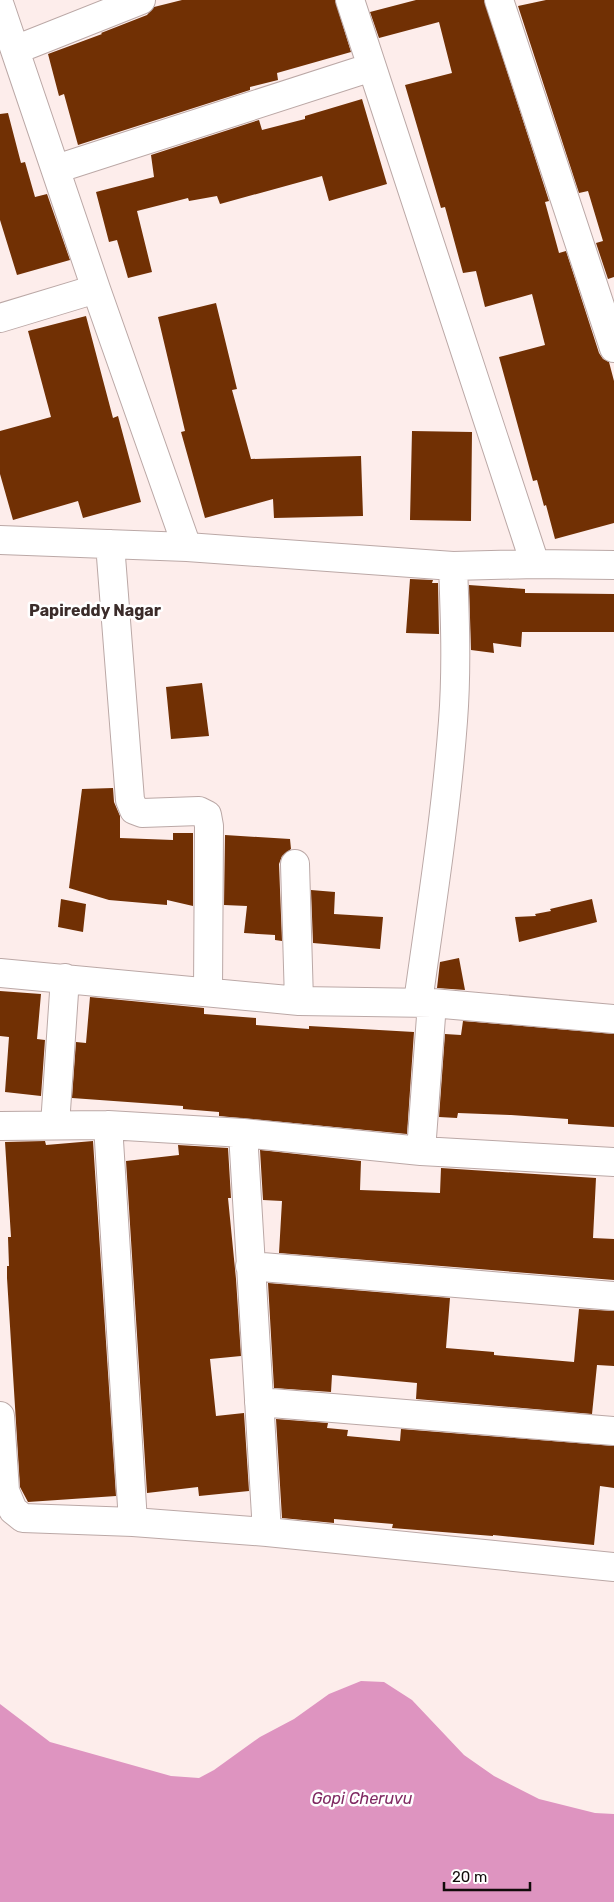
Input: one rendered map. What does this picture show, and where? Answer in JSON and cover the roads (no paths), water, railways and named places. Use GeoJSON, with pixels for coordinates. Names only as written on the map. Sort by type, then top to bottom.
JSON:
{"type":"FeatureCollection","features":[{"type":"Feature","properties":{"kind":"street"},"geometry":{"type":"LineString","coordinates":[[141,0],[5,28],[187,547]]}},
{"type":"Feature","properties":{"kind":"street"},"geometry":{"type":"LineString","coordinates":[[350,0],[534,564]]}},
{"type":"Feature","properties":{"kind":"street"},"geometry":{"type":"LineString","coordinates":[[508,3],[604,284],[614,348]]}},
{"type":"Feature","properties":{"kind":"street"},"geometry":{"type":"LineString","coordinates":[[56,169],[372,67]]}},
{"type":"Feature","properties":{"kind":"street"},"geometry":{"type":"LineString","coordinates":[[0,318],[96,289]]}},
{"type":"Feature","properties":{"kind":"street"},"geometry":{"type":"LineString","coordinates":[[0,540],[187,547],[453,566],[534,564],[614,566]]}},
{"type":"Feature","properties":{"kind":"street"},"geometry":{"type":"LineString","coordinates":[[110,544],[130,800],[134,810],[142,813],[199,811],[207,815],[209,826],[208,992]]}},
{"type":"Feature","properties":{"kind":"street"},"geometry":{"type":"LineString","coordinates":[[422,1151],[425,1002],[453,720],[456,635],[453,566]]}},
{"type":"Feature","properties":{"kind":"street"},"geometry":{"type":"LineString","coordinates":[[295,864],[299,1001]]}},
{"type":"Feature","properties":{"kind":"street"},"geometry":{"type":"LineString","coordinates":[[0,973],[299,1001],[425,1002],[614,1019]]}},
{"type":"Feature","properties":{"kind":"street"},"geometry":{"type":"LineString","coordinates":[[55,1125],[65,978]]}},
{"type":"Feature","properties":{"kind":"street"},"geometry":{"type":"LineString","coordinates":[[108,1125],[133,1522]]}},
{"type":"Feature","properties":{"kind":"street"},"geometry":{"type":"LineString","coordinates":[[0,1126],[108,1125],[243,1133],[422,1151],[614,1162]]}},
{"type":"Feature","properties":{"kind":"street"},"geometry":{"type":"LineString","coordinates":[[243,1133],[268,1532]]}},
{"type":"Feature","properties":{"kind":"street"},"geometry":{"type":"LineString","coordinates":[[250,1266],[614,1296]]}},
{"type":"Feature","properties":{"kind":"street"},"geometry":{"type":"LineString","coordinates":[[259,1402],[614,1431]]}},
{"type":"Feature","properties":{"kind":"street"},"geometry":{"type":"LineString","coordinates":[[0,1416],[5,1491],[13,1510],[23,1518],[133,1522],[268,1532],[614,1567]]}},
{"type":"Feature","properties":{"kind":"water","name":"Gopi Cheruvu"},"geometry":{"type":"Polygon","coordinates":[[[361,1681],[384,1682],[412,1700],[464,1755],[494,1776],[539,1799],[595,1813],[614,1814],[614,1902],[0,1902],[0,1704],[50,1742],[171,1776],[199,1778],[214,1770],[260,1737],[294,1719],[329,1694],[361,1681]]]}},
{"type":"Feature","properties":{"kind":"district","name":"Papireddy Nagar"},"geometry":{"type":"Point","coordinates":[95,610]}}]}
